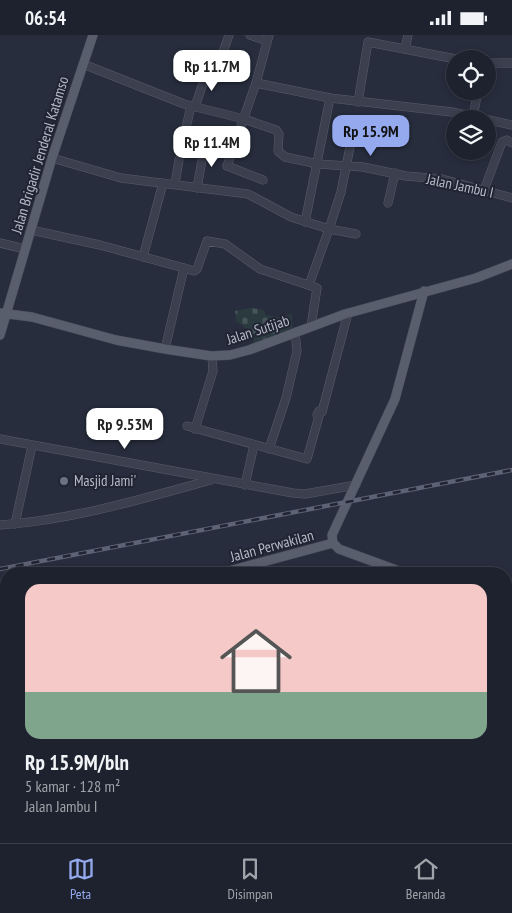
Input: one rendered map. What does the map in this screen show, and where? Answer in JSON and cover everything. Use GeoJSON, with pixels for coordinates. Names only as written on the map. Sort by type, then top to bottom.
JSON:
{"type":"FeatureCollection","features":[{"type":"Feature","properties":{"kind":"main road","name":"Jalan Brigadir Jenderal Katamso"},"geometry":{"type":"LineString","coordinates":[[0,335],[4,313],[52,158],[93,35]]}},
{"type":"Feature","properties":{"kind":"main road","name":"Jalan Sutijab"},"geometry":{"type":"LineString","coordinates":[[4,313],[116,340],[212,356],[249,351],[348,313],[476,278],[512,264]]}},
{"type":"Feature","properties":{"kind":"main road"},"geometry":{"type":"LineString","coordinates":[[387,567],[348,553],[333,543],[332,535],[395,399],[424,291]]}},
{"type":"Feature","properties":{"kind":"main road","name":"Jalan Perwakilan"},"geometry":{"type":"LineString","coordinates":[[244,567],[333,543]]}},
{"type":"Feature","properties":{"kind":"street"},"geometry":{"type":"LineString","coordinates":[[222,55],[229,35]]}},
{"type":"Feature","properties":{"kind":"street"},"geometry":{"type":"LineString","coordinates":[[250,35],[268,38],[256,83],[230,154],[228,168],[263,180]]}},
{"type":"Feature","properties":{"kind":"street"},"geometry":{"type":"LineString","coordinates":[[405,49],[408,35]]}},
{"type":"Feature","properties":{"kind":"street"},"geometry":{"type":"LineString","coordinates":[[358,102],[367,43],[446,57]]}},
{"type":"Feature","properties":{"kind":"street"},"geometry":{"type":"LineString","coordinates":[[496,63],[512,63]]}},
{"type":"Feature","properties":{"kind":"street","name":"Jalan Jambu I"},"geometry":{"type":"LineString","coordinates":[[83,64],[193,106],[276,129],[279,132],[280,155],[318,163],[346,165],[442,179],[512,198]]}},
{"type":"Feature","properties":{"kind":"street"},"geometry":{"type":"LineString","coordinates":[[185,132],[207,71]]}},
{"type":"Feature","properties":{"kind":"street"},"geometry":{"type":"LineString","coordinates":[[256,83],[330,98],[446,113]]}},
{"type":"Feature","properties":{"kind":"street"},"geometry":{"type":"LineString","coordinates":[[305,222],[330,98]]}},
{"type":"Feature","properties":{"kind":"street"},"geometry":{"type":"LineString","coordinates":[[496,121],[512,125]]}},
{"type":"Feature","properties":{"kind":"street"},"geometry":{"type":"LineString","coordinates":[[310,285],[341,192],[353,131]]}},
{"type":"Feature","properties":{"kind":"street"},"geometry":{"type":"LineString","coordinates":[[484,190],[502,142],[507,140],[512,143]]}},
{"type":"Feature","properties":{"kind":"street"},"geometry":{"type":"LineString","coordinates":[[197,187],[204,149],[230,154]]}},
{"type":"Feature","properties":{"kind":"street"},"geometry":{"type":"LineString","coordinates":[[52,158],[115,177],[248,194],[285,214],[305,222],[356,234]]}},
{"type":"Feature","properties":{"kind":"street"},"geometry":{"type":"LineString","coordinates":[[174,184],[179,160]]}},
{"type":"Feature","properties":{"kind":"street"},"geometry":{"type":"LineString","coordinates":[[388,203],[395,173]]}},
{"type":"Feature","properties":{"kind":"street"},"geometry":{"type":"LineString","coordinates":[[142,257],[163,183]]}},
{"type":"Feature","properties":{"kind":"street"},"geometry":{"type":"LineString","coordinates":[[31,230],[184,269],[196,270],[207,241],[219,242],[232,247],[249,263],[260,269],[316,288],[311,326]]}},
{"type":"Feature","properties":{"kind":"street"},"geometry":{"type":"LineString","coordinates":[[0,243],[25,249]]}},
{"type":"Feature","properties":{"kind":"street"},"geometry":{"type":"LineString","coordinates":[[165,349],[184,269]]}},
{"type":"Feature","properties":{"kind":"street"},"geometry":{"type":"LineString","coordinates":[[212,356],[213,371],[191,427],[307,459],[319,416],[317,415],[319,411],[322,411],[348,313]]}},
{"type":"Feature","properties":{"kind":"street"},"geometry":{"type":"LineString","coordinates":[[269,449],[286,399],[297,351],[295,332]]}},
{"type":"Feature","properties":{"kind":"street"},"geometry":{"type":"LineString","coordinates":[[0,439],[245,485],[305,494],[356,485]]}},
{"type":"Feature","properties":{"kind":"street"},"geometry":{"type":"LineString","coordinates":[[15,524],[32,445]]}},
{"type":"Feature","properties":{"kind":"street"},"geometry":{"type":"LineString","coordinates":[[245,485],[254,445]]}},
{"type":"Feature","properties":{"kind":"street"},"geometry":{"type":"LineString","coordinates":[[0,525],[15,524],[126,503],[213,479]]}},
{"type":"Feature","properties":{"kind":"green space"},"geometry":{"type":"Polygon","coordinates":[[[251,308],[264,310],[266,315],[278,317],[292,314],[292,328],[254,343],[253,333],[236,321],[235,311],[251,308]]]}},
{"type":"Feature","properties":{"kind":"railway"},"geometry":{"type":"LineString","coordinates":[[10,567],[512,470]]}},
{"type":"Feature","properties":{"kind":"place","name":"Masjid Jami'"},"geometry":{"type":"Point","coordinates":[64,481]}}]}
